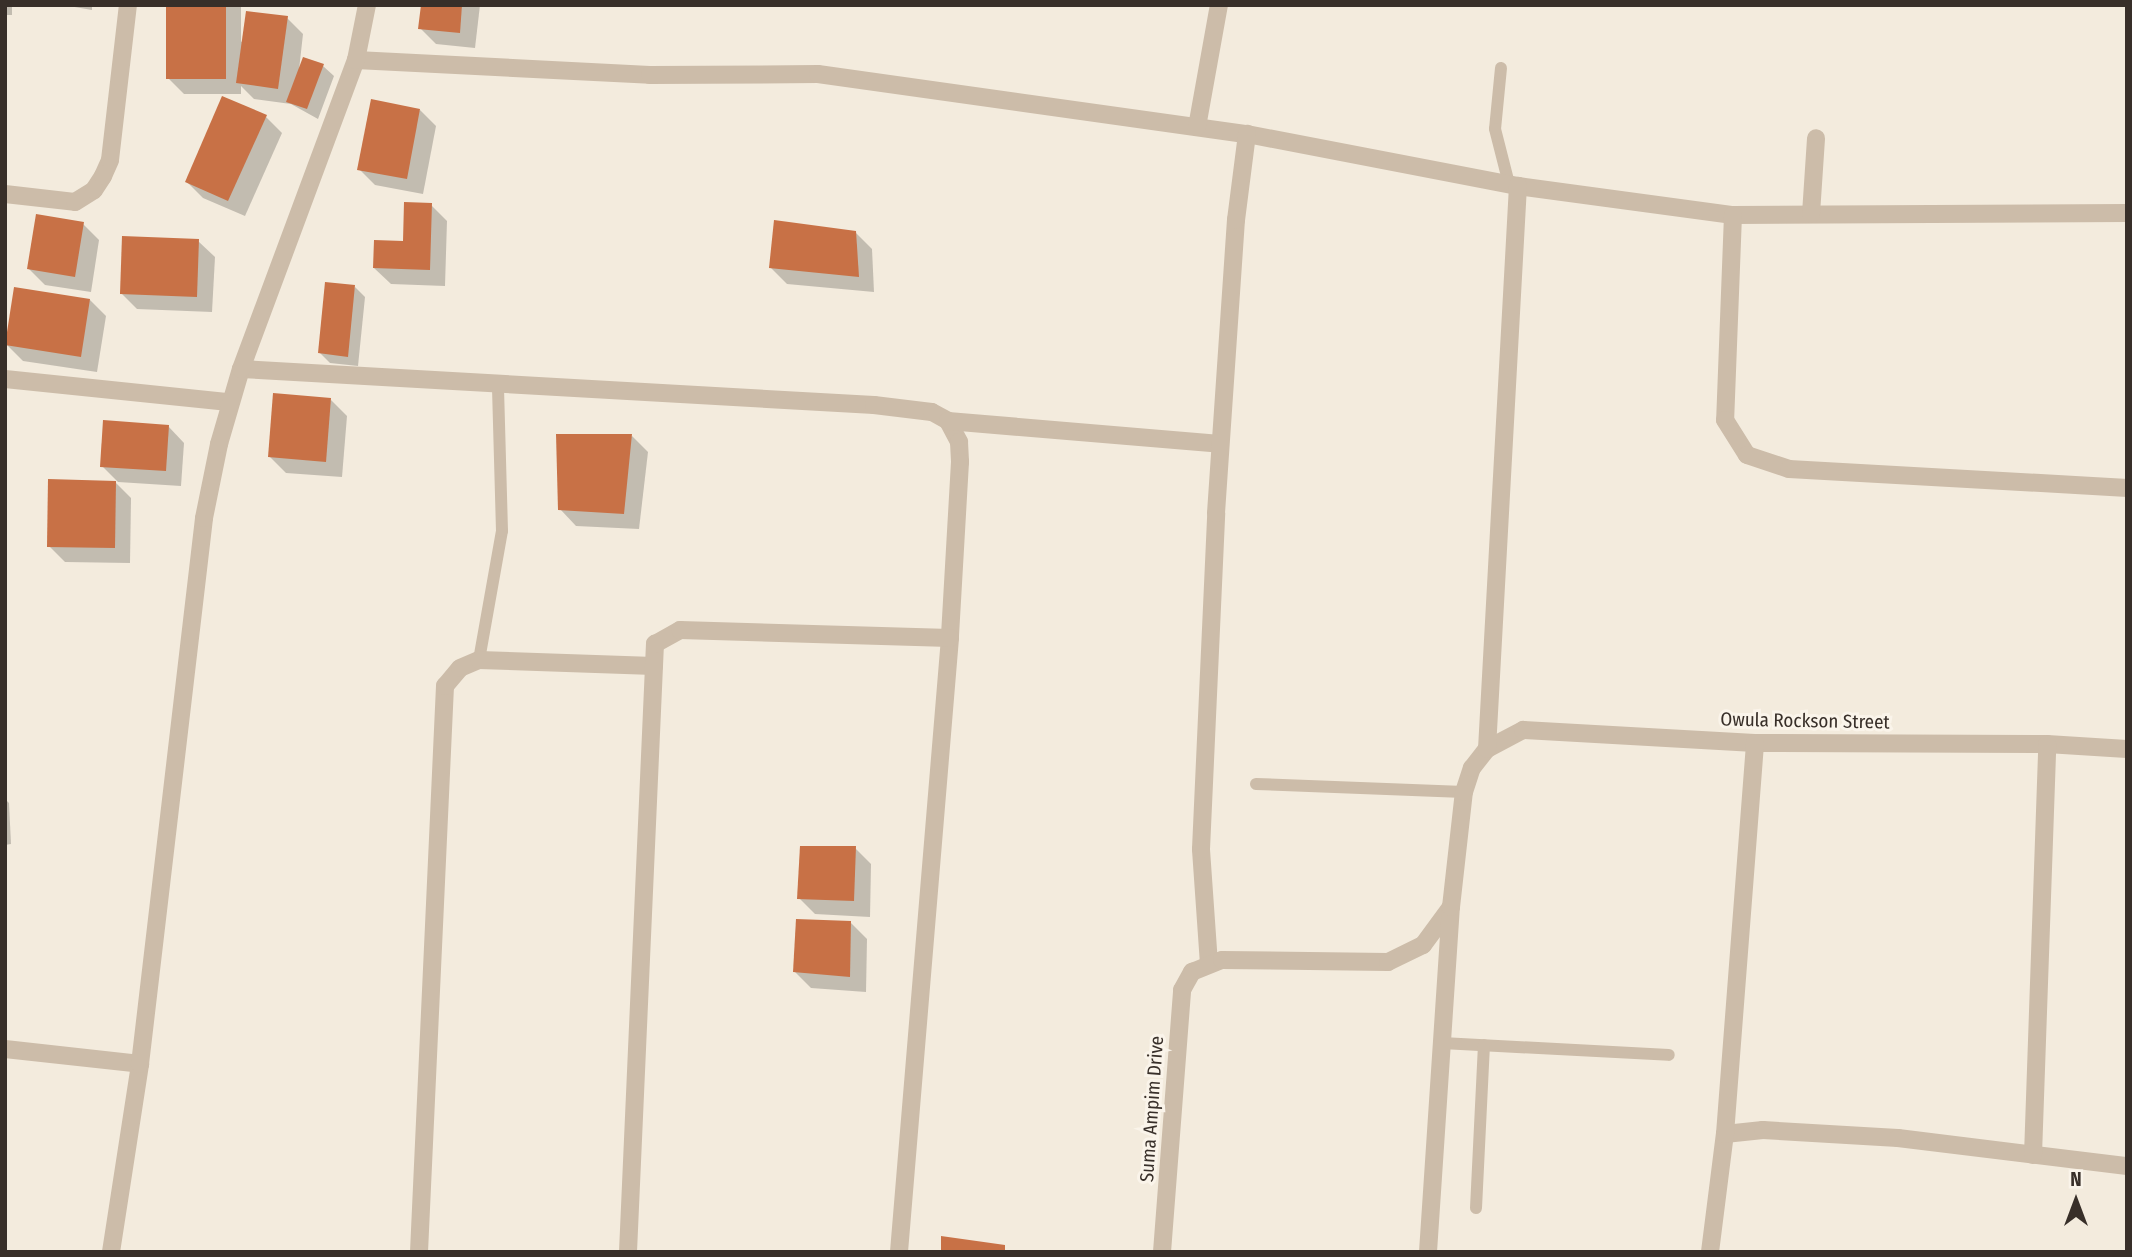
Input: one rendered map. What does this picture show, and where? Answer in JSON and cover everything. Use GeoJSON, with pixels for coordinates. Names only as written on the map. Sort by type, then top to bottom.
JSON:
{"type":"FeatureCollection","features":[{"type":"Feature","properties":{"kind":"street"},"geometry":{"type":"LineString","coordinates":[[5,194],[75,202],[94,190],[110,160],[128,5]]}},
{"type":"Feature","properties":{"kind":"street"},"geometry":{"type":"LineString","coordinates":[[111,1252],[140,1064],[204,517],[229,402],[356,60],[367,5]]}},
{"type":"Feature","properties":{"kind":"street"},"geometry":{"type":"LineString","coordinates":[[1197,127],[1219,5]]}},
{"type":"Feature","properties":{"kind":"street"},"geometry":{"type":"LineString","coordinates":[[356,60],[650,75],[818,74],[1247,134],[1513,185],[1733,215],[2127,213]]}},
{"type":"Feature","properties":{"kind":"street"},"geometry":{"type":"LineString","coordinates":[[1247,134],[1220,444],[1201,849],[1209,964],[1222,960],[1388,962],[1423,946],[1451,907]]}},
{"type":"Feature","properties":{"kind":"street"},"geometry":{"type":"LineString","coordinates":[[1811,214],[1816,138]]}},
{"type":"Feature","properties":{"kind":"street"},"geometry":{"type":"LineString","coordinates":[[1428,1252],[1451,907],[1464,792],[1472,768],[1487,749],[1513,185]]}},
{"type":"Feature","properties":{"kind":"street"},"geometry":{"type":"LineString","coordinates":[[1733,215],[1725,420],[1747,455],[1789,469],[2127,488]]}},
{"type":"Feature","properties":{"kind":"street"},"geometry":{"type":"LineString","coordinates":[[241,369],[874,405],[932,412],[948,421],[1220,444]]}},
{"type":"Feature","properties":{"kind":"street"},"geometry":{"type":"LineString","coordinates":[[5,379],[229,402]]}},
{"type":"Feature","properties":{"kind":"street"},"geometry":{"type":"LineString","coordinates":[[899,1252],[950,638],[960,462],[959,442],[948,421]]}},
{"type":"Feature","properties":{"kind":"street"},"geometry":{"type":"LineString","coordinates":[[628,1252],[655,643],[680,630],[950,638]]}},
{"type":"Feature","properties":{"kind":"street"},"geometry":{"type":"LineString","coordinates":[[419,1252],[445,686],[460,668],[479,660],[654,666]]}},
{"type":"Feature","properties":{"kind":"street","name":"Owula Rockson Street"},"geometry":{"type":"LineString","coordinates":[[1487,749],[1523,730],[1755,743],[2047,744],[2127,749]]}},
{"type":"Feature","properties":{"kind":"street"},"geometry":{"type":"LineString","coordinates":[[1710,1252],[1726,1134],[1755,743]]}},
{"type":"Feature","properties":{"kind":"street"},"geometry":{"type":"LineString","coordinates":[[2033,1154],[2047,744]]}},
{"type":"Feature","properties":{"kind":"street","name":"Suma Ampim Drive"},"geometry":{"type":"LineString","coordinates":[[1162,1252],[1182,990],[1192,972],[1209,964]]}},
{"type":"Feature","properties":{"kind":"street"},"geometry":{"type":"LineString","coordinates":[[5,1049],[140,1064]]}},
{"type":"Feature","properties":{"kind":"street"},"geometry":{"type":"LineString","coordinates":[[1726,1134],[1763,1130],[1898,1138],[2127,1166]]}},
{"type":"Feature","properties":{"kind":"lane"},"geometry":{"type":"LineString","coordinates":[[1501,68],[1495,129],[1513,185]]}},
{"type":"Feature","properties":{"kind":"lane"},"geometry":{"type":"LineString","coordinates":[[479,660],[502,531],[498,384]]}},
{"type":"Feature","properties":{"kind":"lane"},"geometry":{"type":"LineString","coordinates":[[1256,784],[1464,792]]}},
{"type":"Feature","properties":{"kind":"lane"},"geometry":{"type":"LineString","coordinates":[[1442,1043],[1669,1055]]}},
{"type":"Feature","properties":{"kind":"lane"},"geometry":{"type":"LineString","coordinates":[[1476,1208],[1484,1045]]}},
{"type":"Feature","properties":{"kind":"building"},"geometry":{"type":"Polygon","coordinates":[[[166,5],[226,5],[226,79],[166,79],[166,5]]]}},
{"type":"Feature","properties":{"kind":"building"},"geometry":{"type":"Polygon","coordinates":[[[421,5],[462,5],[460,33],[418,29],[421,5]]]}},
{"type":"Feature","properties":{"kind":"building"},"geometry":{"type":"Polygon","coordinates":[[[246,11],[288,16],[278,89],[236,83],[246,11]]]}},
{"type":"Feature","properties":{"kind":"building"},"geometry":{"type":"Polygon","coordinates":[[[303,57],[324,64],[307,109],[286,102],[303,57]]]}},
{"type":"Feature","properties":{"kind":"building"},"geometry":{"type":"Polygon","coordinates":[[[222,96],[267,115],[228,201],[185,182],[222,96]]]}},
{"type":"Feature","properties":{"kind":"building"},"geometry":{"type":"Polygon","coordinates":[[[371,99],[420,109],[407,179],[357,170],[371,99]]]}},
{"type":"Feature","properties":{"kind":"building"},"geometry":{"type":"Polygon","coordinates":[[[404,202],[432,203],[430,270],[373,268],[374,240],[403,241],[404,202]]]}},
{"type":"Feature","properties":{"kind":"building"},"geometry":{"type":"Polygon","coordinates":[[[36,214],[84,222],[75,277],[27,269],[36,214]]]}},
{"type":"Feature","properties":{"kind":"building"},"geometry":{"type":"Polygon","coordinates":[[[774,220],[856,231],[859,277],[769,268],[774,220]]]}},
{"type":"Feature","properties":{"kind":"building"},"geometry":{"type":"Polygon","coordinates":[[[122,236],[199,239],[197,297],[120,294],[122,236]]]}},
{"type":"Feature","properties":{"kind":"building"},"geometry":{"type":"Polygon","coordinates":[[[325,282],[355,285],[348,357],[318,353],[325,282]]]}},
{"type":"Feature","properties":{"kind":"building"},"geometry":{"type":"Polygon","coordinates":[[[14,287],[90,299],[81,357],[5,345],[14,287]]]}},
{"type":"Feature","properties":{"kind":"building"},"geometry":{"type":"Polygon","coordinates":[[[273,393],[331,398],[326,462],[268,457],[273,393]]]}},
{"type":"Feature","properties":{"kind":"building"},"geometry":{"type":"Polygon","coordinates":[[[103,420],[169,425],[166,471],[100,467],[103,420]]]}},
{"type":"Feature","properties":{"kind":"building"},"geometry":{"type":"Polygon","coordinates":[[[556,434],[632,434],[624,514],[558,510],[556,434]]]}},
{"type":"Feature","properties":{"kind":"building"},"geometry":{"type":"Polygon","coordinates":[[[48,479],[116,481],[115,548],[47,547],[48,479]]]}},
{"type":"Feature","properties":{"kind":"building"},"geometry":{"type":"Polygon","coordinates":[[[800,846],[856,846],[854,901],[797,899],[800,846]]]}},
{"type":"Feature","properties":{"kind":"building"},"geometry":{"type":"Polygon","coordinates":[[[796,919],[851,921],[850,977],[793,972],[796,919]]]}},
{"type":"Feature","properties":{"kind":"building"},"geometry":{"type":"Polygon","coordinates":[[[941,1236],[1005,1245],[1005,1252],[941,1252],[941,1236]]]}}]}
